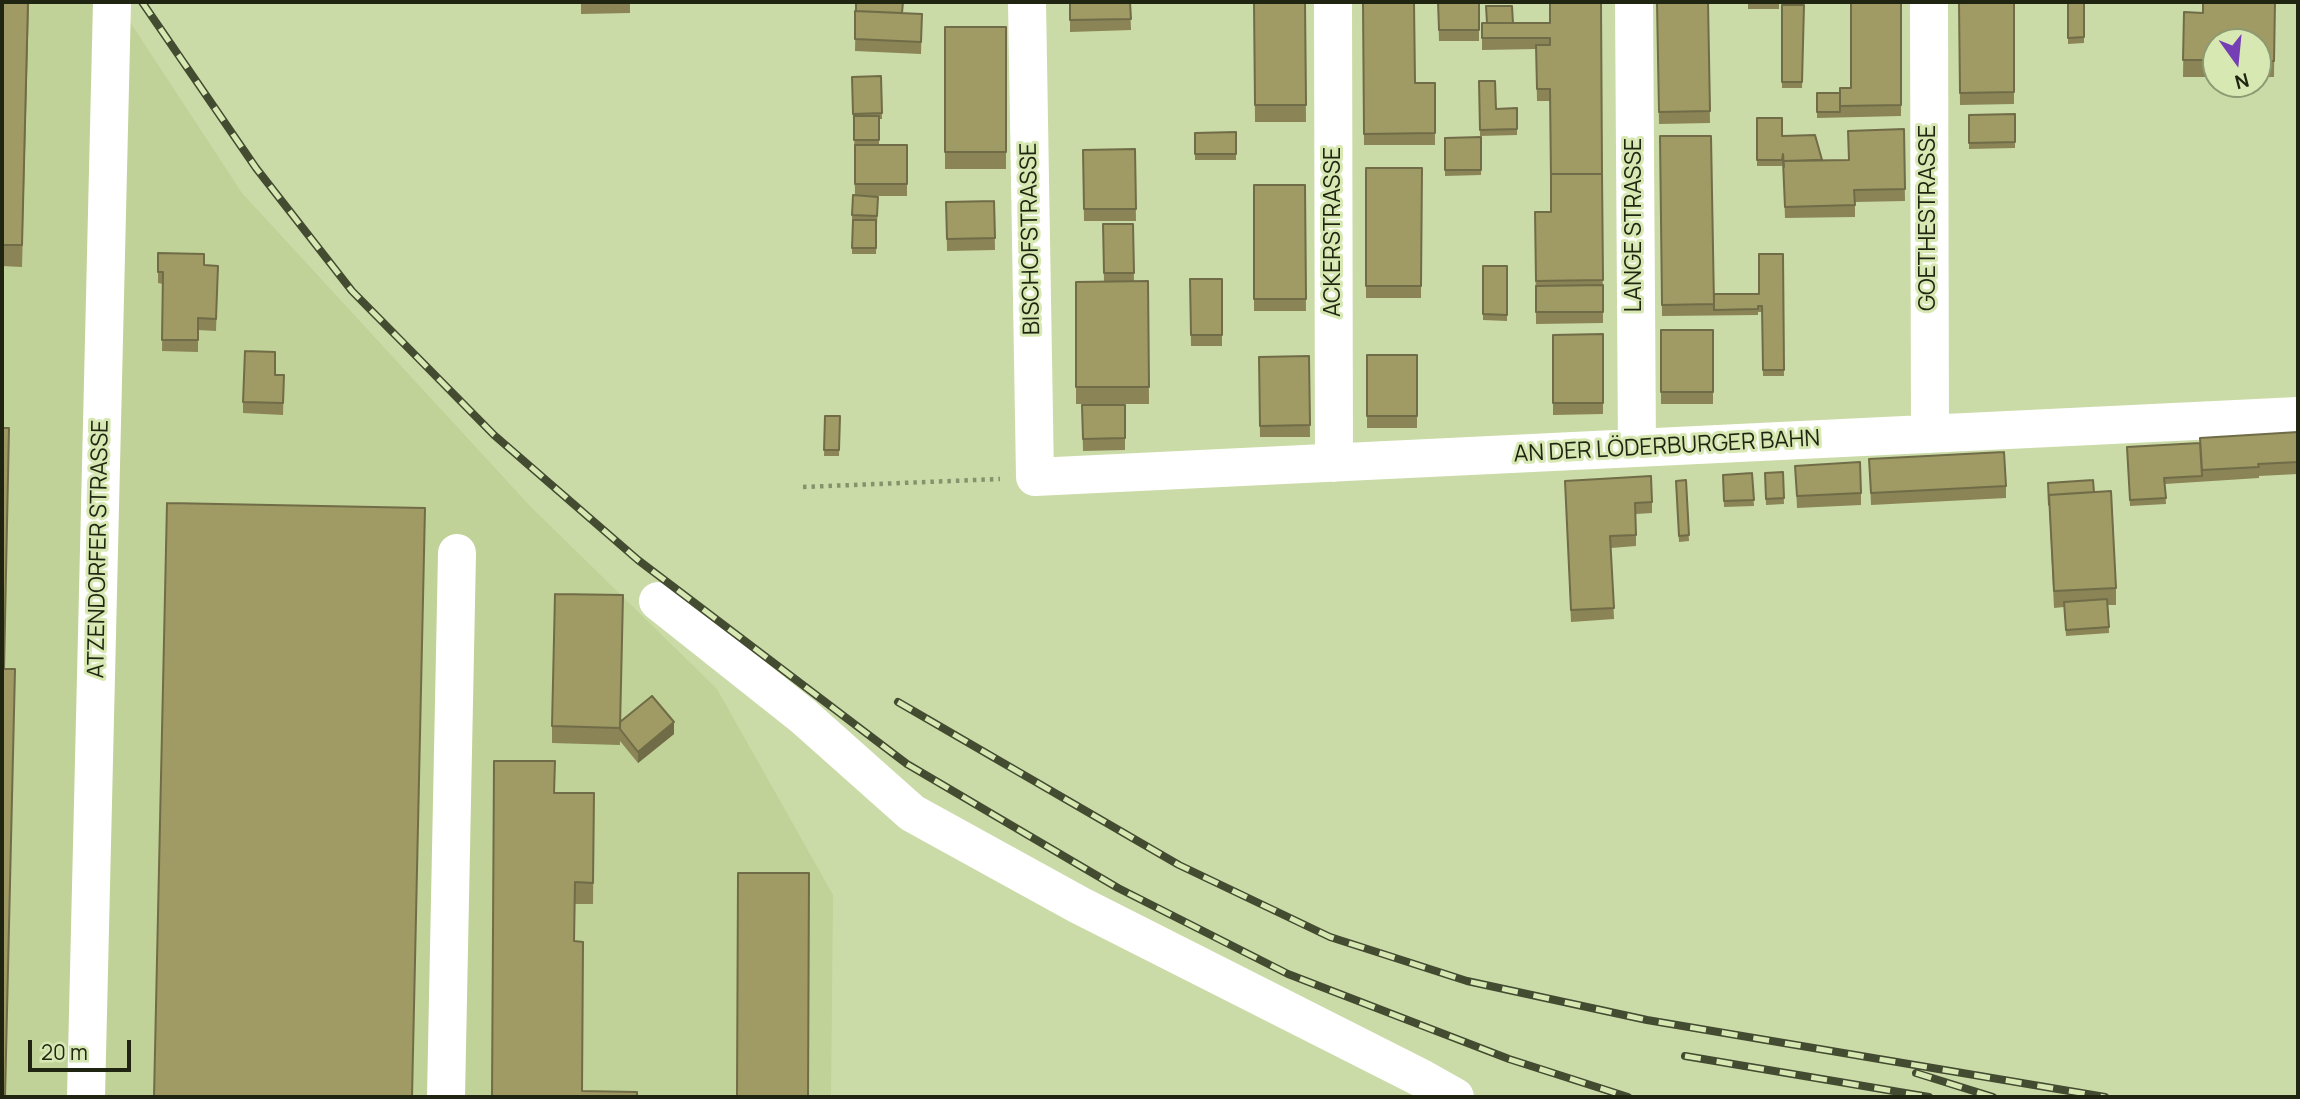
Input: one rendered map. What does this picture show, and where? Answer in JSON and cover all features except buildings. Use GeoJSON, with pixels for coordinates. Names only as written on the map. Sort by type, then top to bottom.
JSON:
{"type":"FeatureCollection","features":[{"type":"Feature","properties":{"kind":"street","name":"ATZENDORFER STRASSE"},"geometry":{"type":"LineString","coordinates":[[86,1097],[112,2]]}},
{"type":"Feature","properties":{"kind":"street","name":"BISCHOFSTRASSE"},"geometry":{"type":"LineString","coordinates":[[1027,2],[1035,477]]}},
{"type":"Feature","properties":{"kind":"street","name":"ACKERSTRASSE"},"geometry":{"type":"LineString","coordinates":[[1333,2],[1334,463]]}},
{"type":"Feature","properties":{"kind":"street","name":"LANGE STRASSE"},"geometry":{"type":"LineString","coordinates":[[1634,2],[1637,448]]}},
{"type":"Feature","properties":{"kind":"street","name":"GOETHESTRASSE"},"geometry":{"type":"LineString","coordinates":[[1928,2],[1930,434]]}},
{"type":"Feature","properties":{"kind":"street","name":"AN DER LÖDERBURGER BAHN"},"geometry":{"type":"LineString","coordinates":[[1035,477],[2298,416]]}},
{"type":"Feature","properties":{"kind":"street"},"geometry":{"type":"LineString","coordinates":[[446,1097],[457,553]]}},
{"type":"Feature","properties":{"kind":"street"},"geometry":{"type":"LineString","coordinates":[[658,601],[803,716],[912,813],[1079,905],[1455,1097]]}},
{"type":"Feature","properties":{"kind":"path"},"geometry":{"type":"LineString","coordinates":[[803,487],[1035,477]]}},
{"type":"Feature","properties":{"kind":"shaded area"},"geometry":{"type":"Polygon","coordinates":[[[2,2],[117,2],[242,193],[530,506],[717,689],[833,895],[831,1097],[2,1097],[2,2]]]}},
{"type":"Feature","properties":{"kind":"railway"},"geometry":{"type":"LineString","coordinates":[[142,2],[256,168],[352,291],[494,435],[638,560],[907,764],[1118,888],[1288,974],[1509,1059],[1628,1097]]}},
{"type":"Feature","properties":{"kind":"railway"},"geometry":{"type":"LineString","coordinates":[[898,702],[1179,865],[1330,937],[1467,981],[1647,1020],[2105,1097]]}},
{"type":"Feature","properties":{"kind":"railway"},"geometry":{"type":"LineString","coordinates":[[1685,1056],[1929,1097]]}},
{"type":"Feature","properties":{"kind":"railway"},"geometry":{"type":"LineString","coordinates":[[1916,1073],[1993,1097]]}}]}
